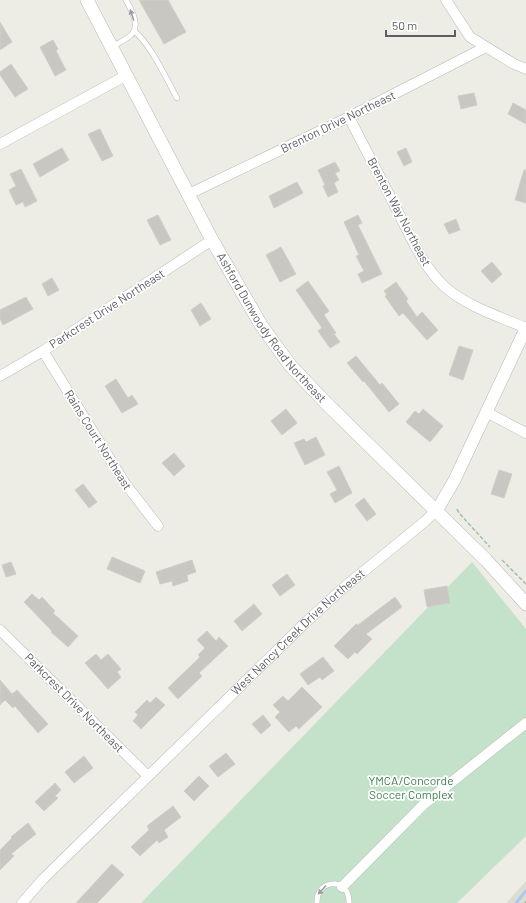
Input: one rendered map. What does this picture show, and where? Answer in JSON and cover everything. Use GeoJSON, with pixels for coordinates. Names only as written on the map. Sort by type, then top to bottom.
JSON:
{"type":"FeatureCollection","features":[{"type":"Feature","properties":{"kind":"main road","name":"Ashford Dunwoody Road Northeast"},"geometry":{"type":"LineString","coordinates":[[87,0],[212,240],[261,325],[290,365],[325,402],[486,560],[526,604]]}},
{"type":"Feature","properties":{"kind":"street"},"geometry":{"type":"LineString","coordinates":[[446,0],[470,36],[514,64],[526,69]]}},
{"type":"Feature","properties":{"kind":"street","name":"Brenton Drive Northeast"},"geometry":{"type":"LineString","coordinates":[[189,194],[349,117],[486,47]]}},
{"type":"Feature","properties":{"kind":"street"},"geometry":{"type":"LineString","coordinates":[[0,144],[127,75]]}},
{"type":"Feature","properties":{"kind":"street","name":"Brenton Way Northeast"},"geometry":{"type":"LineString","coordinates":[[349,117],[416,248],[430,270],[444,286],[461,299],[526,328]]}},
{"type":"Feature","properties":{"kind":"street","name":"Parkcrest Drive Northeast"},"geometry":{"type":"LineString","coordinates":[[0,376],[43,351],[212,240]]}},
{"type":"Feature","properties":{"kind":"street","name":"West Nancy Creek Drive Northeast"},"geometry":{"type":"LineString","coordinates":[[22,903],[43,879],[342,589],[423,523],[436,510],[454,481],[526,328]]}},
{"type":"Feature","properties":{"kind":"street","name":"Rains Court Northeast"},"geometry":{"type":"LineString","coordinates":[[43,351],[124,482],[158,526]]}},
{"type":"Feature","properties":{"kind":"street"},"geometry":{"type":"LineString","coordinates":[[486,412],[526,433]]}},
{"type":"Feature","properties":{"kind":"street","name":"Parkcrest Drive Northeast"},"geometry":{"type":"LineString","coordinates":[[0,630],[148,776]]}},
{"type":"Feature","properties":{"kind":"street"},"geometry":{"type":"LineString","coordinates":[[342,887],[424,804],[526,723]]}},
{"type":"Feature","properties":{"kind":"lane"},"geometry":{"type":"LineString","coordinates":[[112,47],[131,35],[134,31],[135,24],[132,12],[126,0]]}},
{"type":"Feature","properties":{"kind":"lane"},"geometry":{"type":"LineString","coordinates":[[134,31],[141,36],[177,98]]}},
{"type":"Feature","properties":{"kind":"lane"},"geometry":{"type":"LineString","coordinates":[[317,903],[318,893],[324,886],[334,884],[342,887],[348,894],[349,903]]}},
{"type":"Feature","properties":{"kind":"path"},"geometry":{"type":"LineString","coordinates":[[457,509],[492,550]]}},
{"type":"Feature","properties":{"kind":"path"},"geometry":{"type":"LineString","coordinates":[[501,559],[526,584]]}},
{"type":"Feature","properties":{"kind":"shaded area"},"geometry":{"type":"Polygon","coordinates":[[[526,881],[526,903],[507,903],[508,901],[526,881]]]}},
{"type":"Feature","properties":{"kind":"green space","name":"YMCA/Concorde Soccer Complex"},"geometry":{"type":"Polygon","coordinates":[[[472,562],[526,629],[526,836],[457,903],[141,903],[472,562]]]}},
{"type":"Feature","properties":{"kind":"building"},"geometry":{"type":"Polygon","coordinates":[[[139,0],[168,0],[186,32],[164,44],[139,0]]]}},
{"type":"Feature","properties":{"kind":"building"},"geometry":{"type":"Polygon","coordinates":[[[0,22],[12,42],[0,50],[0,22]]]}},
{"type":"Feature","properties":{"kind":"building"},"geometry":{"type":"Polygon","coordinates":[[[53,40],[58,49],[56,51],[66,70],[55,76],[40,47],[53,40]]]}},
{"type":"Feature","properties":{"kind":"building"},"geometry":{"type":"Polygon","coordinates":[[[11,64],[28,89],[15,97],[0,75],[0,72],[11,64]]]}},
{"type":"Feature","properties":{"kind":"building"},"geometry":{"type":"Polygon","coordinates":[[[474,93],[477,105],[461,109],[458,96],[474,93]]]}},
{"type":"Feature","properties":{"kind":"building"},"geometry":{"type":"Polygon","coordinates":[[[513,103],[526,110],[526,124],[508,114],[513,103]]]}},
{"type":"Feature","properties":{"kind":"building"},"geometry":{"type":"Polygon","coordinates":[[[100,129],[113,156],[102,161],[88,134],[100,129]]]}},
{"type":"Feature","properties":{"kind":"building"},"geometry":{"type":"Polygon","coordinates":[[[62,148],[69,160],[40,177],[33,164],[62,148]]]}},
{"type":"Feature","properties":{"kind":"building"},"geometry":{"type":"Polygon","coordinates":[[[406,148],[412,162],[404,166],[397,152],[406,148]]]}},
{"type":"Feature","properties":{"kind":"building"},"geometry":{"type":"Polygon","coordinates":[[[335,162],[340,171],[335,173],[339,180],[334,183],[338,192],[328,197],[323,186],[325,185],[318,170],[335,162]]]}},
{"type":"Feature","properties":{"kind":"building"},"geometry":{"type":"Polygon","coordinates":[[[21,169],[37,201],[25,207],[23,202],[16,205],[9,190],[16,186],[10,174],[21,169]]]}},
{"type":"Feature","properties":{"kind":"building"},"geometry":{"type":"Polygon","coordinates":[[[524,170],[526,170],[526,203],[515,200],[524,170]]]}},
{"type":"Feature","properties":{"kind":"building"},"geometry":{"type":"Polygon","coordinates":[[[297,182],[303,193],[274,208],[269,196],[297,182]]]}},
{"type":"Feature","properties":{"kind":"building"},"geometry":{"type":"Polygon","coordinates":[[[158,215],[171,240],[160,245],[147,220],[158,215]]]}},
{"type":"Feature","properties":{"kind":"building"},"geometry":{"type":"Polygon","coordinates":[[[358,215],[362,223],[358,225],[382,274],[362,283],[358,274],[364,271],[356,256],[359,255],[344,222],[358,215]]]}},
{"type":"Feature","properties":{"kind":"building"},"geometry":{"type":"Polygon","coordinates":[[[456,219],[460,230],[449,234],[444,224],[456,219]]]}},
{"type":"Feature","properties":{"kind":"building"},"geometry":{"type":"Polygon","coordinates":[[[281,247],[296,274],[280,282],[266,255],[281,247]]]}},
{"type":"Feature","properties":{"kind":"building"},"geometry":{"type":"Polygon","coordinates":[[[492,262],[502,274],[492,283],[481,271],[492,262]]]}},
{"type":"Feature","properties":{"kind":"building"},"geometry":{"type":"Polygon","coordinates":[[[52,278],[59,290],[48,296],[42,284],[52,278]]]}},
{"type":"Feature","properties":{"kind":"building"},"geometry":{"type":"Polygon","coordinates":[[[308,281],[329,311],[324,315],[340,342],[330,348],[318,331],[322,328],[296,290],[308,281]]]}},
{"type":"Feature","properties":{"kind":"building"},"geometry":{"type":"Polygon","coordinates":[[[396,282],[408,299],[406,301],[417,317],[422,312],[438,330],[427,340],[403,313],[399,316],[385,296],[387,295],[384,291],[396,282]]]}},
{"type":"Feature","properties":{"kind":"building"},"geometry":{"type":"Polygon","coordinates":[[[26,297],[33,309],[3,325],[0,319],[0,310],[26,297]]]}},
{"type":"Feature","properties":{"kind":"building"},"geometry":{"type":"Polygon","coordinates":[[[201,303],[211,319],[200,326],[191,310],[201,303]]]}},
{"type":"Feature","properties":{"kind":"building"},"geometry":{"type":"Polygon","coordinates":[[[459,346],[473,350],[463,380],[449,375],[459,346]]]}},
{"type":"Feature","properties":{"kind":"building"},"geometry":{"type":"Polygon","coordinates":[[[356,356],[380,385],[382,383],[399,404],[389,412],[347,363],[356,356]]]}},
{"type":"Feature","properties":{"kind":"building"},"geometry":{"type":"Polygon","coordinates":[[[116,379],[128,398],[132,395],[138,404],[122,413],[105,386],[116,379]]]}},
{"type":"Feature","properties":{"kind":"building"},"geometry":{"type":"Polygon","coordinates":[[[286,409],[297,423],[282,435],[271,421],[286,409]]]}},
{"type":"Feature","properties":{"kind":"building"},"geometry":{"type":"Polygon","coordinates":[[[423,409],[443,426],[430,442],[406,422],[415,411],[419,414],[423,409]]]}},
{"type":"Feature","properties":{"kind":"building"},"geometry":{"type":"Polygon","coordinates":[[[316,437],[325,455],[305,465],[294,443],[304,439],[306,442],[316,437]]]}},
{"type":"Feature","properties":{"kind":"building"},"geometry":{"type":"Polygon","coordinates":[[[174,453],[185,466],[174,476],[162,463],[174,453]]]}},
{"type":"Feature","properties":{"kind":"building"},"geometry":{"type":"Polygon","coordinates":[[[339,466],[352,493],[335,503],[330,494],[337,490],[327,472],[339,466]]]}},
{"type":"Feature","properties":{"kind":"building"},"geometry":{"type":"Polygon","coordinates":[[[499,470],[512,474],[504,498],[491,494],[499,470]]]}},
{"type":"Feature","properties":{"kind":"building"},"geometry":{"type":"Polygon","coordinates":[[[83,484],[97,502],[89,508],[75,490],[83,484]]]}},
{"type":"Feature","properties":{"kind":"building"},"geometry":{"type":"Polygon","coordinates":[[[364,498],[376,514],[367,521],[355,505],[364,498]]]}},
{"type":"Feature","properties":{"kind":"building"},"geometry":{"type":"Polygon","coordinates":[[[112,557],[145,571],[140,583],[107,569],[112,557]]]}},
{"type":"Feature","properties":{"kind":"building"},"geometry":{"type":"Polygon","coordinates":[[[192,560],[196,572],[187,575],[188,581],[173,586],[172,581],[160,584],[156,572],[192,560]]]}},
{"type":"Feature","properties":{"kind":"building"},"geometry":{"type":"Polygon","coordinates":[[[11,562],[16,574],[6,577],[2,565],[11,562]]]}},
{"type":"Feature","properties":{"kind":"building"},"geometry":{"type":"Polygon","coordinates":[[[287,574],[295,585],[280,596],[272,585],[287,574]]]}},
{"type":"Feature","properties":{"kind":"building"},"geometry":{"type":"Polygon","coordinates":[[[447,586],[450,603],[427,607],[424,590],[447,586]]]}},
{"type":"Feature","properties":{"kind":"building"},"geometry":{"type":"Polygon","coordinates":[[[32,594],[39,600],[42,597],[55,611],[53,613],[78,636],[68,647],[51,632],[52,631],[24,602],[32,594]]]}},
{"type":"Feature","properties":{"kind":"building"},"geometry":{"type":"Polygon","coordinates":[[[395,597],[402,607],[366,634],[372,639],[357,654],[355,652],[348,659],[334,646],[356,624],[358,625],[395,597]]]}},
{"type":"Feature","properties":{"kind":"building"},"geometry":{"type":"Polygon","coordinates":[[[254,604],[262,614],[242,631],[234,621],[254,604]]]}},
{"type":"Feature","properties":{"kind":"building"},"geometry":{"type":"Polygon","coordinates":[[[207,631],[216,641],[219,637],[228,646],[199,673],[202,676],[178,699],[168,688],[200,657],[198,655],[205,648],[197,640],[207,631]]]}},
{"type":"Feature","properties":{"kind":"building"},"geometry":{"type":"Polygon","coordinates":[[[96,654],[101,660],[108,654],[121,669],[117,672],[121,677],[108,689],[85,663],[96,654]]]}},
{"type":"Feature","properties":{"kind":"building"},"geometry":{"type":"Polygon","coordinates":[[[323,657],[334,671],[322,680],[320,677],[308,685],[300,674],[323,657]]]}},
{"type":"Feature","properties":{"kind":"building"},"geometry":{"type":"Polygon","coordinates":[[[0,680],[12,694],[17,690],[48,724],[38,733],[15,706],[13,708],[5,700],[0,705],[0,680]]]}},
{"type":"Feature","properties":{"kind":"building"},"geometry":{"type":"Polygon","coordinates":[[[302,687],[322,707],[299,729],[296,726],[289,732],[275,717],[280,712],[273,705],[283,696],[288,701],[302,687]]]}},
{"type":"Feature","properties":{"kind":"building"},"geometry":{"type":"Polygon","coordinates":[[[156,697],[165,705],[141,729],[133,721],[138,715],[135,712],[147,700],[150,703],[156,697]]]}},
{"type":"Feature","properties":{"kind":"building"},"geometry":{"type":"Polygon","coordinates":[[[263,715],[271,725],[261,734],[252,724],[263,715]]]}},
{"type":"Feature","properties":{"kind":"building"},"geometry":{"type":"Polygon","coordinates":[[[226,753],[235,764],[218,777],[209,766],[226,753]]]}},
{"type":"Feature","properties":{"kind":"building"},"geometry":{"type":"Polygon","coordinates":[[[84,756],[93,768],[74,783],[65,772],[84,756]]]}},
{"type":"Feature","properties":{"kind":"building"},"geometry":{"type":"Polygon","coordinates":[[[199,776],[209,786],[194,801],[184,791],[199,776]]]}},
{"type":"Feature","properties":{"kind":"building"},"geometry":{"type":"Polygon","coordinates":[[[55,783],[61,790],[55,796],[58,798],[44,811],[35,802],[55,783]]]}},
{"type":"Feature","properties":{"kind":"building"},"geometry":{"type":"Polygon","coordinates":[[[173,806],[181,817],[164,830],[168,837],[159,843],[157,840],[140,856],[131,847],[149,830],[147,826],[173,806]]]}},
{"type":"Feature","properties":{"kind":"building"},"geometry":{"type":"Polygon","coordinates":[[[28,823],[36,834],[11,854],[14,856],[0,870],[0,850],[12,838],[11,837],[28,823]]]}},
{"type":"Feature","properties":{"kind":"building"},"geometry":{"type":"Polygon","coordinates":[[[112,864],[124,875],[97,903],[76,903],[112,864]]]}},
{"type":"Feature","properties":{"kind":"waterway"},"geometry":{"type":"LineString","coordinates":[[516,903],[526,891]]}}]}
